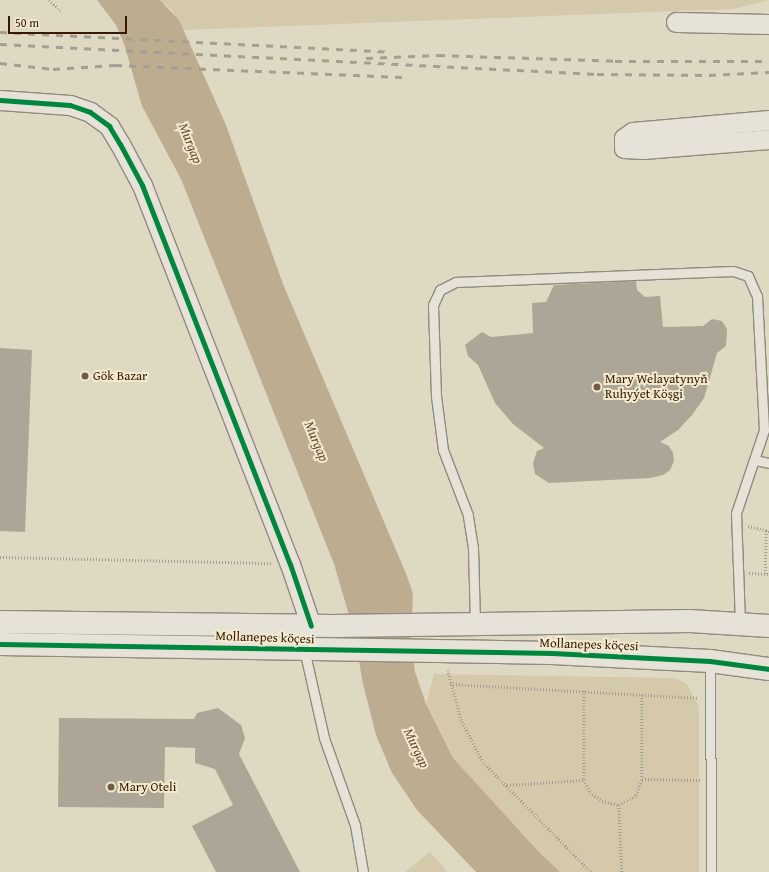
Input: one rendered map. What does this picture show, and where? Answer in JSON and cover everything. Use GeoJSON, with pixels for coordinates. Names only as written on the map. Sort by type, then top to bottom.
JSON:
{"type":"FeatureCollection","features":[{"type":"Feature","properties":{"kind":"street"},"geometry":{"type":"LineString","coordinates":[[676,22],[769,24]]}},
{"type":"Feature","properties":{"kind":"street"},"geometry":{"type":"LineString","coordinates":[[0,100],[70,105],[90,112],[109,126],[120,144],[142,185],[290,564],[311,626]]}},
{"type":"Feature","properties":{"kind":"street"},"geometry":{"type":"LineString","coordinates":[[769,120],[633,132],[624,138],[624,148],[643,149],[769,139]]}},
{"type":"Feature","properties":{"kind":"street","name":"Mollanepes köçesi"},"geometry":{"type":"LineString","coordinates":[[0,622],[333,626],[690,621],[769,626]]}},
{"type":"Feature","properties":{"kind":"street"},"geometry":{"type":"LineString","coordinates":[[551,624],[552,653]]}},
{"type":"Feature","properties":{"kind":"street","name":"Mollanepes köçesi"},"geometry":{"type":"LineString","coordinates":[[0,644],[304,649],[333,652],[552,653],[710,661],[769,669]]}},
{"type":"Feature","properties":{"kind":"lane"},"geometry":{"type":"LineString","coordinates":[[475,624],[473,548],[468,516],[443,450],[436,396],[433,305],[440,290],[464,282],[733,271],[748,276],[757,296],[764,430],[755,460],[744,485],[737,524],[740,624]]}},
{"type":"Feature","properties":{"kind":"lane"},"geometry":{"type":"LineString","coordinates":[[755,460],[769,463]]}},
{"type":"Feature","properties":{"kind":"lane"},"geometry":{"type":"LineString","coordinates":[[304,649],[324,738],[355,825],[363,872]]}},
{"type":"Feature","properties":{"kind":"lane"},"geometry":{"type":"LineString","coordinates":[[710,661],[711,872]]}},
{"type":"Feature","properties":{"kind":"path"},"geometry":{"type":"LineString","coordinates":[[49,0],[62,12]]}},
{"type":"Feature","properties":{"kind":"path"},"geometry":{"type":"LineString","coordinates":[[737,524],[767,531],[765,574]]}},
{"type":"Feature","properties":{"kind":"path"},"geometry":{"type":"LineString","coordinates":[[0,557],[290,564]]}},
{"type":"Feature","properties":{"kind":"path"},"geometry":{"type":"LineString","coordinates":[[738,572],[769,574]]}},
{"type":"Feature","properties":{"kind":"path"},"geometry":{"type":"LineString","coordinates":[[453,653],[450,684],[461,719],[483,762],[591,872]]}},
{"type":"Feature","properties":{"kind":"path"},"geometry":{"type":"LineString","coordinates":[[450,684],[710,698]]}},
{"type":"Feature","properties":{"kind":"path"},"geometry":{"type":"LineString","coordinates":[[584,691],[584,780],[590,792],[602,801],[619,805],[636,795],[642,779],[642,694]]}},
{"type":"Feature","properties":{"kind":"path"},"geometry":{"type":"LineString","coordinates":[[642,779],[710,780]]}},
{"type":"Feature","properties":{"kind":"path"},"geometry":{"type":"LineString","coordinates":[[507,785],[584,780]]}},
{"type":"Feature","properties":{"kind":"path"},"geometry":{"type":"LineString","coordinates":[[619,805],[622,872]]}},
{"type":"Feature","properties":{"kind":"shaded area"},"geometry":{"type":"Polygon","coordinates":[[[160,0],[769,0],[733,9],[183,30],[172,10],[160,0]]]}},
{"type":"Feature","properties":{"kind":"shaded area"},"geometry":{"type":"Polygon","coordinates":[[[434,674],[676,678],[687,684],[699,707],[699,872],[560,872],[538,851],[453,758],[426,704],[434,674]]]}},
{"type":"Feature","properties":{"kind":"shaded area"},"geometry":{"type":"Polygon","coordinates":[[[430,852],[447,872],[405,872],[430,852]]]}},
{"type":"Feature","properties":{"kind":"water","name":"Murgap"},"geometry":{"type":"Polygon","coordinates":[[[97,0],[160,0],[179,20],[226,125],[283,284],[407,576],[413,594],[411,640],[415,672],[426,704],[453,758],[538,851],[560,872],[476,872],[417,810],[392,773],[376,735],[363,684],[354,632],[334,564],[181,179],[142,106],[124,44],[116,25],[97,0]]]}},
{"type":"Feature","properties":{"kind":"building","name":"Mary Welayatynyň Ruhyýet Köşgi"},"geometry":{"type":"Polygon","coordinates":[[[636,281],[637,290],[645,297],[660,296],[663,327],[703,326],[712,319],[722,321],[727,329],[726,346],[717,353],[704,398],[692,415],[678,430],[660,442],[669,446],[673,453],[674,461],[670,470],[663,475],[650,478],[549,483],[535,474],[533,463],[537,451],[544,448],[513,424],[495,403],[478,365],[468,356],[465,345],[482,332],[491,337],[533,333],[532,303],[546,302],[554,285],[636,281]]]}},
{"type":"Feature","properties":{"kind":"building"},"geometry":{"type":"Polygon","coordinates":[[[0,348],[32,350],[25,532],[0,531],[0,348]]]}},
{"type":"Feature","properties":{"kind":"building","name":"Mary Oteli"},"geometry":{"type":"Polygon","coordinates":[[[218,708],[241,725],[245,738],[239,754],[300,872],[216,872],[192,826],[233,805],[215,769],[195,763],[195,748],[165,747],[164,808],[58,807],[59,718],[194,719],[197,713],[218,708]]]}},
{"type":"Feature","properties":{"kind":"railway"},"geometry":{"type":"LineString","coordinates":[[0,32],[389,52]]}},
{"type":"Feature","properties":{"kind":"railway"},"geometry":{"type":"LineString","coordinates":[[0,44],[597,74],[709,75],[769,72]]}},
{"type":"Feature","properties":{"kind":"railway"},"geometry":{"type":"LineString","coordinates":[[366,58],[438,55],[615,61],[769,61]]}},
{"type":"Feature","properties":{"kind":"railway"},"geometry":{"type":"LineString","coordinates":[[0,63],[53,69],[115,65],[407,77]]}},
{"type":"Feature","properties":{"kind":"cycle path"},"geometry":{"type":"LineString","coordinates":[[0,100],[70,105],[90,112],[109,126],[120,144],[142,185],[290,564],[311,626]]}},
{"type":"Feature","properties":{"kind":"cycle path"},"geometry":{"type":"LineString","coordinates":[[0,644],[552,653],[710,661],[769,669]]}},
{"type":"Feature","properties":{"kind":"place","name":"Gök Bazar"},"geometry":{"type":"Point","coordinates":[85,376]}},
{"type":"Feature","properties":{"kind":"place","name":"Mary Welayatynyň Ruhyýet Köşgi"},"geometry":{"type":"Point","coordinates":[597,387]}},
{"type":"Feature","properties":{"kind":"place","name":"Mary Oteli"},"geometry":{"type":"Point","coordinates":[111,787]}}]}
